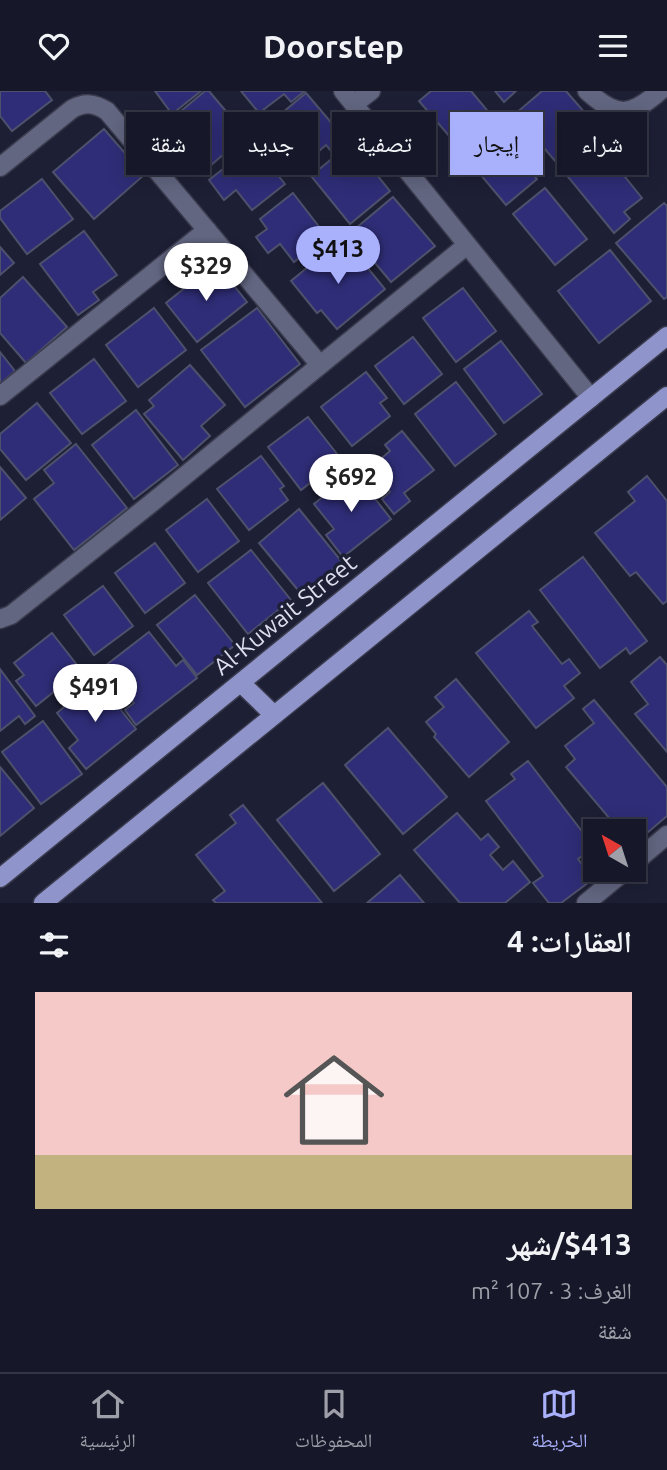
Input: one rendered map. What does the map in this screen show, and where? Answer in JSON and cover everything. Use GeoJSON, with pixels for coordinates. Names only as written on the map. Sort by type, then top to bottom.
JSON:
{"type":"FeatureCollection","features":[{"type":"Feature","properties":{"kind":"main road","name":"Al-Kuwait Street"},"geometry":{"type":"LineString","coordinates":[[0,879],[667,336]]}},
{"type":"Feature","properties":{"kind":"main road"},"geometry":{"type":"LineString","coordinates":[[43,903],[667,396]]}},
{"type":"Feature","properties":{"kind":"main road"},"geometry":{"type":"LineString","coordinates":[[241,683],[274,715]]}},
{"type":"Feature","properties":{"kind":"street"},"geometry":{"type":"LineString","coordinates":[[371,91],[348,97],[591,398]]}},
{"type":"Feature","properties":{"kind":"street"},"geometry":{"type":"LineString","coordinates":[[587,91],[608,108],[618,111],[631,110],[646,103],[660,91]]}},
{"type":"Feature","properties":{"kind":"street"},"geometry":{"type":"LineString","coordinates":[[0,167],[72,109],[80,104],[98,105],[107,111],[320,365]]}},
{"type":"Feature","properties":{"kind":"street"},"geometry":{"type":"LineString","coordinates":[[0,396],[207,230]]}},
{"type":"Feature","properties":{"kind":"street"},"geometry":{"type":"LineString","coordinates":[[0,619],[22,606],[467,244]]}},
{"type":"Feature","properties":{"kind":"street"},"geometry":{"type":"LineString","coordinates":[[646,853],[667,835]]}},
{"type":"Feature","properties":{"kind":"street"},"geometry":{"type":"LineString","coordinates":[[586,903],[611,882]]}},
{"type":"Feature","properties":{"kind":"building"},"geometry":{"type":"Polygon","coordinates":[[[0,91],[45,91],[52,100],[12,131],[0,116],[0,91]]]}},
{"type":"Feature","properties":{"kind":"building"},"geometry":{"type":"Polygon","coordinates":[[[155,91],[201,91],[175,112],[171,112],[155,91]]]}},
{"type":"Feature","properties":{"kind":"building"},"geometry":{"type":"Polygon","coordinates":[[[205,91],[209,91],[227,112],[224,112],[224,154],[210,166],[210,112],[180,112],[205,91]]]}},
{"type":"Feature","properties":{"kind":"building"},"geometry":{"type":"Polygon","coordinates":[[[241,91],[305,91],[291,102],[284,94],[258,112],[241,91]]]}},
{"type":"Feature","properties":{"kind":"building"},"geometry":{"type":"Polygon","coordinates":[[[431,91],[471,91],[489,112],[450,112],[450,137],[436,121],[436,112],[428,112],[419,101],[431,91]]]}},
{"type":"Feature","properties":{"kind":"building"},"geometry":{"type":"Polygon","coordinates":[[[495,91],[516,91],[504,102],[495,91]]]}},
{"type":"Feature","properties":{"kind":"building"},"geometry":{"type":"Polygon","coordinates":[[[542,91],[566,91],[584,112],[557,112],[556,162],[543,147],[543,112],[517,112],[542,91]]]}},
{"type":"Feature","properties":{"kind":"building"},"geometry":{"type":"Polygon","coordinates":[[[306,93],[332,124],[332,152],[326,145],[318,152],[318,112],[283,112],[306,93]]]}},
{"type":"Feature","properties":{"kind":"building"},"geometry":{"type":"Polygon","coordinates":[[[104,129],[126,154],[126,175],[144,175],[94,219],[53,172],[104,129]]]}},
{"type":"Feature","properties":{"kind":"building"},"geometry":{"type":"Polygon","coordinates":[[[332,159],[332,175],[377,175],[390,191],[350,224],[311,176],[318,175],[318,170],[332,159]]]}},
{"type":"Feature","properties":{"kind":"building"},"geometry":{"type":"Polygon","coordinates":[[[224,168],[224,175],[278,175],[285,184],[252,210],[236,190],[224,200],[209,180],[224,168]]]}},
{"type":"Feature","properties":{"kind":"building"},"geometry":{"type":"Polygon","coordinates":[[[481,175],[534,175],[537,179],[506,205],[481,175]]]}},
{"type":"Feature","properties":{"kind":"building"},"geometry":{"type":"Polygon","coordinates":[[[566,175],[624,175],[642,198],[624,212],[630,219],[614,233],[566,175]]]}},
{"type":"Feature","properties":{"kind":"building"},"geometry":{"type":"Polygon","coordinates":[[[42,179],[73,219],[27,254],[0,218],[0,211],[42,179]]]}},
{"type":"Feature","properties":{"kind":"building"},"geometry":{"type":"Polygon","coordinates":[[[545,188],[587,239],[555,265],[513,214],[545,188]]]}},
{"type":"Feature","properties":{"kind":"building"},"geometry":{"type":"Polygon","coordinates":[[[293,193],[327,237],[294,262],[280,244],[268,253],[256,237],[267,229],[260,219],[293,193]]]}},
{"type":"Feature","properties":{"kind":"building"},"geometry":{"type":"Polygon","coordinates":[[[393,197],[435,246],[391,282],[350,233],[393,197]]]}},
{"type":"Feature","properties":{"kind":"building"},"geometry":{"type":"Polygon","coordinates":[[[664,203],[667,206],[667,297],[664,299],[616,243],[664,203]]]}},
{"type":"Feature","properties":{"kind":"building"},"geometry":{"type":"Polygon","coordinates":[[[84,231],[117,275],[93,292],[99,300],[78,315],[40,264],[84,231]]]}},
{"type":"Feature","properties":{"kind":"building"},"geometry":{"type":"Polygon","coordinates":[[[337,243],[352,261],[358,256],[385,289],[337,329],[321,310],[317,313],[291,281],[337,243]]]}},
{"type":"Feature","properties":{"kind":"building"},"geometry":{"type":"Polygon","coordinates":[[[0,247],[14,263],[0,275],[0,247]]]}},
{"type":"Feature","properties":{"kind":"building"},"geometry":{"type":"Polygon","coordinates":[[[610,250],[651,301],[599,343],[558,291],[610,250]]]}},
{"type":"Feature","properties":{"kind":"building"},"geometry":{"type":"Polygon","coordinates":[[[216,263],[247,302],[197,342],[166,303],[216,263]]]}},
{"type":"Feature","properties":{"kind":"building"},"geometry":{"type":"Polygon","coordinates":[[[23,277],[67,327],[26,363],[0,333],[0,298],[23,277]]]}},
{"type":"Feature","properties":{"kind":"building"},"geometry":{"type":"Polygon","coordinates":[[[463,288],[496,331],[456,362],[423,318],[463,288]]]}},
{"type":"Feature","properties":{"kind":"building"},"geometry":{"type":"Polygon","coordinates":[[[154,308],[186,350],[138,387],[106,345],[154,308]]]}},
{"type":"Feature","properties":{"kind":"building"},"geometry":{"type":"Polygon","coordinates":[[[257,308],[300,364],[245,407],[201,350],[257,308]]]}},
{"type":"Feature","properties":{"kind":"building"},"geometry":{"type":"Polygon","coordinates":[[[413,337],[442,374],[404,404],[375,366],[413,337]]]}},
{"type":"Feature","properties":{"kind":"building"},"geometry":{"type":"Polygon","coordinates":[[[501,341],[542,394],[504,423],[464,369],[501,341]]]}},
{"type":"Feature","properties":{"kind":"building"},"geometry":{"type":"Polygon","coordinates":[[[0,352],[15,371],[0,384],[0,352]]]}},
{"type":"Feature","properties":{"kind":"building"},"geometry":{"type":"Polygon","coordinates":[[[94,359],[126,401],[82,434],[50,393],[94,359]]]}},
{"type":"Feature","properties":{"kind":"building"},"geometry":{"type":"Polygon","coordinates":[[[190,365],[225,405],[201,426],[210,436],[183,460],[144,414],[154,406],[149,400],[190,365]]]}},
{"type":"Feature","properties":{"kind":"building"},"geometry":{"type":"Polygon","coordinates":[[[366,372],[387,398],[380,403],[390,416],[352,446],[321,407],[366,372]]]}},
{"type":"Feature","properties":{"kind":"building"},"geometry":{"type":"Polygon","coordinates":[[[456,382],[496,434],[455,466],[415,414],[456,382]]]}},
{"type":"Feature","properties":{"kind":"building"},"geometry":{"type":"Polygon","coordinates":[[[37,403],[71,443],[26,480],[0,449],[0,434],[37,403]]]}},
{"type":"Feature","properties":{"kind":"building"},"geometry":{"type":"Polygon","coordinates":[[[136,410],[178,465],[134,499],[92,445],[136,410]]]}},
{"type":"Feature","properties":{"kind":"building"},"geometry":{"type":"Polygon","coordinates":[[[308,417],[341,459],[301,490],[268,447],[308,417]]]}},
{"type":"Feature","properties":{"kind":"building"},"geometry":{"type":"Polygon","coordinates":[[[402,431],[434,470],[404,493],[410,501],[394,514],[382,499],[390,492],[370,468],[390,451],[385,445],[402,431]]]}},
{"type":"Feature","properties":{"kind":"building"},"geometry":{"type":"Polygon","coordinates":[[[76,444],[127,508],[74,550],[34,499],[54,483],[44,470],[76,444]]]}},
{"type":"Feature","properties":{"kind":"building"},"geometry":{"type":"Polygon","coordinates":[[[261,456],[284,486],[280,489],[288,500],[249,530],[217,489],[261,456]]]}},
{"type":"Feature","properties":{"kind":"building"},"geometry":{"type":"Polygon","coordinates":[[[0,467],[26,498],[0,520],[0,467]]]}},
{"type":"Feature","properties":{"kind":"building"},"geometry":{"type":"Polygon","coordinates":[[[354,472],[391,519],[343,557],[326,535],[334,529],[314,504],[354,472]]]}},
{"type":"Feature","properties":{"kind":"building"},"geometry":{"type":"Polygon","coordinates":[[[647,476],[667,501],[667,601],[663,604],[636,572],[630,576],[595,533],[635,501],[628,492],[647,476]]]}},
{"type":"Feature","properties":{"kind":"building"},"geometry":{"type":"Polygon","coordinates":[[[207,499],[239,541],[198,572],[166,530],[207,499]]]}},
{"type":"Feature","properties":{"kind":"building"},"geometry":{"type":"Polygon","coordinates":[[[299,509],[342,562],[302,595],[259,543],[299,509]]]}},
{"type":"Feature","properties":{"kind":"building"},"geometry":{"type":"Polygon","coordinates":[[[155,543],[185,583],[145,613],[115,573],[155,543]]]}},
{"type":"Feature","properties":{"kind":"building"},"geometry":{"type":"Polygon","coordinates":[[[251,550],[291,600],[248,634],[208,583],[251,550]]]}},
{"type":"Feature","properties":{"kind":"building"},"geometry":{"type":"Polygon","coordinates":[[[583,557],[647,641],[630,654],[626,648],[600,668],[540,590],[583,557]]]}},
{"type":"Feature","properties":{"kind":"building"},"geometry":{"type":"Polygon","coordinates":[[[103,586],[133,626],[94,655],[64,615],[103,586]]]}},
{"type":"Feature","properties":{"kind":"building"},"geometry":{"type":"Polygon","coordinates":[[[195,595],[235,645],[197,675],[157,625],[195,595]]]}},
{"type":"Feature","properties":{"kind":"building"},"geometry":{"type":"Polygon","coordinates":[[[529,611],[538,622],[532,626],[562,664],[569,659],[580,673],[564,686],[574,698],[536,728],[476,653],[529,611]]]}},
{"type":"Feature","properties":{"kind":"building"},"geometry":{"type":"Polygon","coordinates":[[[149,632],[176,666],[183,660],[197,678],[136,725],[125,710],[134,703],[105,666],[149,632]]]}},
{"type":"Feature","properties":{"kind":"building"},"geometry":{"type":"Polygon","coordinates":[[[52,633],[81,670],[36,706],[16,681],[24,675],[14,663],[52,633]]]}},
{"type":"Feature","properties":{"kind":"building"},"geometry":{"type":"Polygon","coordinates":[[[660,657],[667,665],[667,752],[635,714],[648,704],[631,682],[660,657]]]}},
{"type":"Feature","properties":{"kind":"building"},"geometry":{"type":"Polygon","coordinates":[[[0,669],[35,716],[25,724],[19,716],[0,731],[0,669]]]}},
{"type":"Feature","properties":{"kind":"building"},"geometry":{"type":"Polygon","coordinates":[[[456,679],[509,742],[469,777],[434,737],[436,734],[426,722],[444,707],[435,697],[456,679]]]}},
{"type":"Feature","properties":{"kind":"building"},"geometry":{"type":"Polygon","coordinates":[[[97,680],[136,729],[86,769],[69,748],[78,740],[57,713],[97,680]]]}},
{"type":"Feature","properties":{"kind":"building"},"geometry":{"type":"Polygon","coordinates":[[[594,700],[667,787],[667,816],[646,834],[646,819],[610,819],[566,767],[575,759],[565,746],[594,723],[583,709],[594,700]]]}},
{"type":"Feature","properties":{"kind":"building"},"geometry":{"type":"Polygon","coordinates":[[[43,721],[82,774],[41,804],[2,752],[43,721]]]}},
{"type":"Feature","properties":{"kind":"building"},"geometry":{"type":"Polygon","coordinates":[[[388,728],[447,797],[403,834],[345,765],[388,728]]]}},
{"type":"Feature","properties":{"kind":"building"},"geometry":{"type":"Polygon","coordinates":[[[528,761],[583,833],[583,855],[578,859],[583,866],[583,882],[589,882],[561,903],[549,903],[533,883],[543,876],[486,801],[515,779],[511,774],[528,761]]]}},
{"type":"Feature","properties":{"kind":"building"},"geometry":{"type":"Polygon","coordinates":[[[0,767],[34,808],[0,836],[0,767]]]}},
{"type":"Feature","properties":{"kind":"building"},"geometry":{"type":"Polygon","coordinates":[[[323,783],[380,854],[334,891],[277,820],[323,783]]]}},
{"type":"Feature","properties":{"kind":"building"},"geometry":{"type":"Polygon","coordinates":[[[243,805],[322,903],[216,903],[213,900],[225,891],[196,855],[236,823],[230,815],[243,805]]]}},
{"type":"Feature","properties":{"kind":"building"},"geometry":{"type":"Polygon","coordinates":[[[457,813],[481,840],[488,834],[499,847],[490,855],[503,870],[513,861],[530,882],[505,903],[460,903],[414,850],[457,813]]]}},
{"type":"Feature","properties":{"kind":"building"},"geometry":{"type":"Polygon","coordinates":[[[400,875],[424,903],[367,903],[400,875]]]}}]}
